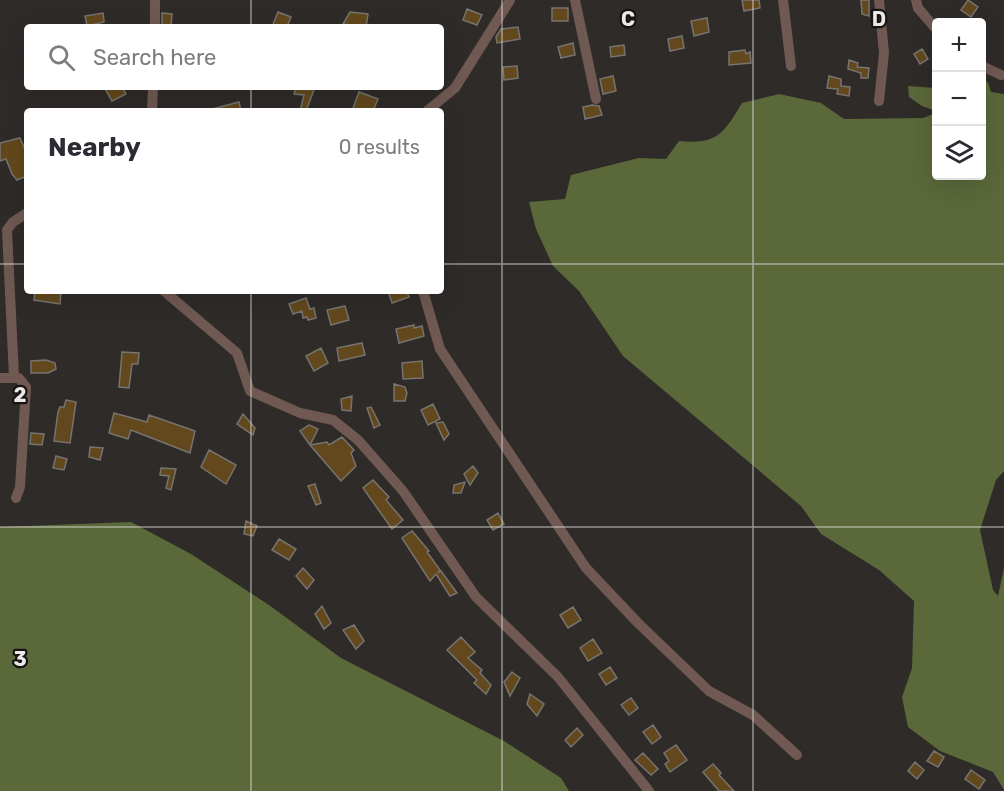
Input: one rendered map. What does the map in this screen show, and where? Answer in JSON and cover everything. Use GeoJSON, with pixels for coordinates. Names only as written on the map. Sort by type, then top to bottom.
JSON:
{"type":"FeatureCollection","features":[{"type":"Feature","properties":{"kind":"street"},"geometry":{"type":"LineString","coordinates":[[155,0],[155,24]]}},
{"type":"Feature","properties":{"kind":"street"},"geometry":{"type":"LineString","coordinates":[[431,108],[454,88],[510,0]]}},
{"type":"Feature","properties":{"kind":"street"},"geometry":{"type":"LineString","coordinates":[[575,0],[596,99]]}},
{"type":"Feature","properties":{"kind":"street"},"geometry":{"type":"LineString","coordinates":[[783,0],[791,66]]}},
{"type":"Feature","properties":{"kind":"street"},"geometry":{"type":"LineString","coordinates":[[879,0],[884,53],[879,100]]}},
{"type":"Feature","properties":{"kind":"street"},"geometry":{"type":"LineString","coordinates":[[916,0],[918,8],[932,24]]}},
{"type":"Feature","properties":{"kind":"street"},"geometry":{"type":"LineString","coordinates":[[986,68],[1001,75]]}},
{"type":"Feature","properties":{"kind":"street"},"geometry":{"type":"LineString","coordinates":[[152,108],[153,90]]}},
{"type":"Feature","properties":{"kind":"street"},"geometry":{"type":"LineString","coordinates":[[14,377],[7,230],[13,222],[24,215]]}},
{"type":"Feature","properties":{"kind":"street"},"geometry":{"type":"LineString","coordinates":[[0,218],[13,222]]}},
{"type":"Feature","properties":{"kind":"street"},"geometry":{"type":"LineString","coordinates":[[168,294],[237,353],[250,391],[300,413],[333,420],[358,440],[403,491],[476,597],[558,676],[649,791]]}},
{"type":"Feature","properties":{"kind":"street"},"geometry":{"type":"LineString","coordinates":[[424,294],[440,349],[586,568],[638,623],[709,691],[753,715],[797,755]]}},
{"type":"Feature","properties":{"kind":"street"},"geometry":{"type":"LineString","coordinates":[[0,378],[19,378],[26,387],[20,487],[16,498]]}},
{"type":"Feature","properties":{"kind":"green space"},"geometry":{"type":"Polygon","coordinates":[[[986,82],[991,92],[1004,94],[1004,471],[996,480],[980,530],[993,590],[998,596],[1004,568],[1004,790],[993,772],[940,751],[908,727],[902,697],[912,668],[914,601],[879,570],[821,534],[801,506],[623,356],[579,291],[553,266],[536,229],[529,202],[565,199],[571,175],[639,158],[666,159],[679,141],[702,141],[718,135],[742,103],[779,94],[821,103],[844,119],[923,118],[932,115],[932,180],[986,180],[986,82]]]}},
{"type":"Feature","properties":{"kind":"green space"},"geometry":{"type":"Polygon","coordinates":[[[908,86],[932,88],[932,110],[922,106],[909,97],[908,86]]]}},
{"type":"Feature","properties":{"kind":"green space"},"geometry":{"type":"Polygon","coordinates":[[[131,522],[191,554],[269,605],[341,658],[504,741],[561,778],[569,791],[0,791],[0,527],[131,522]]]}},
{"type":"Feature","properties":{"kind":"building"},"geometry":{"type":"Polygon","coordinates":[[[742,0],[759,0],[760,8],[744,11],[742,0]]]}},
{"type":"Feature","properties":{"kind":"building"},"geometry":{"type":"Polygon","coordinates":[[[861,0],[869,0],[869,16],[862,14],[861,0]]]}},
{"type":"Feature","properties":{"kind":"building"},"geometry":{"type":"Polygon","coordinates":[[[968,0],[978,7],[971,17],[961,10],[968,0]]]}},
{"type":"Feature","properties":{"kind":"building"},"geometry":{"type":"Polygon","coordinates":[[[552,8],[568,8],[568,21],[552,21],[552,8]]]}},
{"type":"Feature","properties":{"kind":"building"},"geometry":{"type":"Polygon","coordinates":[[[467,9],[482,15],[477,25],[463,20],[467,9]]]}},
{"type":"Feature","properties":{"kind":"building"},"geometry":{"type":"Polygon","coordinates":[[[278,12],[291,17],[288,24],[273,24],[278,12]]]}},
{"type":"Feature","properties":{"kind":"building"},"geometry":{"type":"Polygon","coordinates":[[[350,12],[368,14],[366,24],[343,24],[350,12]]]}},
{"type":"Feature","properties":{"kind":"building"},"geometry":{"type":"Polygon","coordinates":[[[103,13],[104,22],[87,24],[85,16],[103,13]]]}},
{"type":"Feature","properties":{"kind":"building"},"geometry":{"type":"Polygon","coordinates":[[[162,13],[172,14],[171,24],[162,24],[162,13]]]}},
{"type":"Feature","properties":{"kind":"building"},"geometry":{"type":"Polygon","coordinates":[[[707,18],[709,32],[694,36],[691,21],[707,18]]]}},
{"type":"Feature","properties":{"kind":"building"},"geometry":{"type":"Polygon","coordinates":[[[518,27],[520,39],[497,43],[496,37],[501,29],[518,27]]]}},
{"type":"Feature","properties":{"kind":"building"},"geometry":{"type":"Polygon","coordinates":[[[682,36],[684,48],[670,51],[668,39],[682,36]]]}},
{"type":"Feature","properties":{"kind":"building"},"geometry":{"type":"Polygon","coordinates":[[[573,43],[575,55],[561,58],[558,47],[573,43]]]}},
{"type":"Feature","properties":{"kind":"building"},"geometry":{"type":"Polygon","coordinates":[[[624,45],[625,55],[611,57],[610,47],[624,45]]]}},
{"type":"Feature","properties":{"kind":"building"},"geometry":{"type":"Polygon","coordinates":[[[922,49],[928,59],[920,64],[914,54],[922,49]]]}},
{"type":"Feature","properties":{"kind":"building"},"geometry":{"type":"Polygon","coordinates":[[[745,50],[746,54],[750,52],[751,63],[729,65],[729,52],[745,50]]]}},
{"type":"Feature","properties":{"kind":"building"},"geometry":{"type":"Polygon","coordinates":[[[849,60],[858,63],[857,67],[869,68],[868,78],[861,78],[861,73],[848,69],[849,60]]]}},
{"type":"Feature","properties":{"kind":"building"},"geometry":{"type":"Polygon","coordinates":[[[517,66],[518,78],[504,80],[503,67],[517,66]]]}},
{"type":"Feature","properties":{"kind":"building"},"geometry":{"type":"Polygon","coordinates":[[[613,76],[616,91],[603,94],[600,79],[613,76]]]}},
{"type":"Feature","properties":{"kind":"building"},"geometry":{"type":"Polygon","coordinates":[[[829,76],[841,79],[841,86],[850,87],[849,96],[837,94],[838,89],[827,88],[829,76]]]}},
{"type":"Feature","properties":{"kind":"building"},"geometry":{"type":"Polygon","coordinates":[[[106,90],[124,90],[126,94],[112,101],[106,90]]]}},
{"type":"Feature","properties":{"kind":"building"},"geometry":{"type":"Polygon","coordinates":[[[295,90],[314,90],[307,108],[301,108],[304,95],[294,94],[295,90]]]}},
{"type":"Feature","properties":{"kind":"building"},"geometry":{"type":"Polygon","coordinates":[[[359,92],[378,99],[374,108],[353,108],[359,92]]]}},
{"type":"Feature","properties":{"kind":"building"},"geometry":{"type":"Polygon","coordinates":[[[239,102],[240,108],[216,108],[239,102]]]}},
{"type":"Feature","properties":{"kind":"building"},"geometry":{"type":"Polygon","coordinates":[[[599,106],[602,115],[585,119],[583,107],[599,106]]]}},
{"type":"Feature","properties":{"kind":"building"},"geometry":{"type":"Polygon","coordinates":[[[20,138],[24,147],[24,177],[17,180],[6,159],[0,161],[0,143],[20,138]]]}},
{"type":"Feature","properties":{"kind":"building"},"geometry":{"type":"Polygon","coordinates":[[[35,294],[61,294],[60,304],[34,300],[35,294]]]}},
{"type":"Feature","properties":{"kind":"building"},"geometry":{"type":"Polygon","coordinates":[[[389,294],[408,294],[409,297],[392,303],[389,294]]]}},
{"type":"Feature","properties":{"kind":"building"},"geometry":{"type":"Polygon","coordinates":[[[306,298],[310,309],[314,308],[316,318],[308,320],[307,317],[303,318],[302,311],[293,314],[289,304],[306,298]]]}},
{"type":"Feature","properties":{"kind":"building"},"geometry":{"type":"Polygon","coordinates":[[[345,306],[349,320],[331,325],[327,310],[345,306]]]}},
{"type":"Feature","properties":{"kind":"building"},"geometry":{"type":"Polygon","coordinates":[[[414,325],[414,328],[422,326],[424,336],[399,343],[396,329],[414,325]]]}},
{"type":"Feature","properties":{"kind":"building"},"geometry":{"type":"Polygon","coordinates":[[[362,343],[365,355],[339,361],[337,348],[362,343]]]}},
{"type":"Feature","properties":{"kind":"building"},"geometry":{"type":"Polygon","coordinates":[[[321,348],[328,363],[314,371],[306,356],[321,348]]]}},
{"type":"Feature","properties":{"kind":"building"},"geometry":{"type":"Polygon","coordinates":[[[122,352],[139,353],[138,364],[132,364],[129,388],[119,387],[122,352]]]}},
{"type":"Feature","properties":{"kind":"building"},"geometry":{"type":"Polygon","coordinates":[[[46,360],[55,363],[56,369],[48,373],[31,373],[31,361],[46,360]]]}},
{"type":"Feature","properties":{"kind":"building"},"geometry":{"type":"Polygon","coordinates":[[[422,361],[423,378],[403,379],[402,363],[422,361]]]}},
{"type":"Feature","properties":{"kind":"building"},"geometry":{"type":"Polygon","coordinates":[[[394,384],[405,387],[407,393],[405,401],[394,401],[394,384]]]}},
{"type":"Feature","properties":{"kind":"building"},"geometry":{"type":"Polygon","coordinates":[[[352,396],[351,411],[342,410],[341,399],[352,396]]]}},
{"type":"Feature","properties":{"kind":"building"},"geometry":{"type":"Polygon","coordinates":[[[66,400],[76,402],[70,443],[54,441],[58,412],[60,407],[64,407],[66,400]]]}},
{"type":"Feature","properties":{"kind":"building"},"geometry":{"type":"Polygon","coordinates":[[[433,404],[440,419],[428,425],[421,410],[433,404]]]}},
{"type":"Feature","properties":{"kind":"building"},"geometry":{"type":"Polygon","coordinates":[[[371,407],[380,425],[374,428],[367,408],[371,407]]]}},
{"type":"Feature","properties":{"kind":"building"},"geometry":{"type":"Polygon","coordinates":[[[114,413],[147,422],[149,415],[195,431],[190,453],[131,430],[128,439],[109,433],[114,413]]]}},
{"type":"Feature","properties":{"kind":"building"},"geometry":{"type":"Polygon","coordinates":[[[243,414],[255,428],[253,435],[237,424],[243,414]]]}},
{"type":"Feature","properties":{"kind":"building"},"geometry":{"type":"Polygon","coordinates":[[[443,422],[449,434],[444,440],[436,423],[443,422]]]}},
{"type":"Feature","properties":{"kind":"building"},"geometry":{"type":"Polygon","coordinates":[[[309,425],[318,429],[310,445],[300,431],[309,425]]]}},
{"type":"Feature","properties":{"kind":"building"},"geometry":{"type":"Polygon","coordinates":[[[31,433],[44,434],[42,445],[30,444],[31,433]]]}},
{"type":"Feature","properties":{"kind":"building"},"geometry":{"type":"Polygon","coordinates":[[[342,437],[354,450],[351,453],[356,466],[341,481],[310,445],[327,442],[329,445],[342,437]]]}},
{"type":"Feature","properties":{"kind":"building"},"geometry":{"type":"Polygon","coordinates":[[[90,447],[103,448],[100,460],[89,457],[90,447]]]}},
{"type":"Feature","properties":{"kind":"building"},"geometry":{"type":"Polygon","coordinates":[[[209,450],[236,465],[226,484],[201,467],[209,450]]]}},
{"type":"Feature","properties":{"kind":"building"},"geometry":{"type":"Polygon","coordinates":[[[56,456],[67,459],[64,470],[53,468],[56,456]]]}},
{"type":"Feature","properties":{"kind":"building"},"geometry":{"type":"Polygon","coordinates":[[[473,466],[478,473],[470,485],[464,474],[473,466]]]}},
{"type":"Feature","properties":{"kind":"building"},"geometry":{"type":"Polygon","coordinates":[[[161,468],[176,469],[171,490],[166,488],[169,476],[160,475],[161,468]]]}},
{"type":"Feature","properties":{"kind":"building"},"geometry":{"type":"Polygon","coordinates":[[[373,480],[389,497],[386,500],[403,520],[392,529],[363,488],[373,480]]]}},
{"type":"Feature","properties":{"kind":"building"},"geometry":{"type":"Polygon","coordinates":[[[465,482],[461,493],[453,493],[454,485],[465,482]]]}},
{"type":"Feature","properties":{"kind":"building"},"geometry":{"type":"Polygon","coordinates":[[[315,484],[321,503],[316,505],[308,486],[315,484]]]}},
{"type":"Feature","properties":{"kind":"building"},"geometry":{"type":"Polygon","coordinates":[[[498,513],[504,524],[493,530],[487,520],[498,513]]]}},
{"type":"Feature","properties":{"kind":"building"},"geometry":{"type":"Polygon","coordinates":[[[246,521],[257,526],[253,536],[244,534],[246,521]]]}},
{"type":"Feature","properties":{"kind":"building"},"geometry":{"type":"Polygon","coordinates":[[[412,531],[429,551],[427,552],[440,570],[438,573],[441,571],[457,593],[450,596],[436,574],[430,581],[402,538],[412,531]]]}},
{"type":"Feature","properties":{"kind":"building"},"geometry":{"type":"Polygon","coordinates":[[[279,539],[296,549],[289,560],[272,550],[279,539]]]}},
{"type":"Feature","properties":{"kind":"building"},"geometry":{"type":"Polygon","coordinates":[[[303,568],[314,580],[307,589],[296,576],[303,568]]]}},
{"type":"Feature","properties":{"kind":"building"},"geometry":{"type":"Polygon","coordinates":[[[322,606],[331,623],[324,629],[315,614],[322,606]]]}},
{"type":"Feature","properties":{"kind":"building"},"geometry":{"type":"Polygon","coordinates":[[[573,607],[581,620],[568,628],[560,615],[573,607]]]}},
{"type":"Feature","properties":{"kind":"building"},"geometry":{"type":"Polygon","coordinates":[[[354,625],[364,641],[356,649],[343,630],[354,625]]]}},
{"type":"Feature","properties":{"kind":"building"},"geometry":{"type":"Polygon","coordinates":[[[461,637],[475,652],[468,658],[482,670],[480,673],[491,685],[486,694],[474,683],[477,680],[447,650],[461,637]]]}},
{"type":"Feature","properties":{"kind":"building"},"geometry":{"type":"Polygon","coordinates":[[[593,639],[602,653],[588,661],[580,648],[593,639]]]}},
{"type":"Feature","properties":{"kind":"building"},"geometry":{"type":"Polygon","coordinates":[[[610,667],[617,678],[606,685],[599,674],[610,667]]]}},
{"type":"Feature","properties":{"kind":"building"},"geometry":{"type":"Polygon","coordinates":[[[512,672],[520,678],[510,696],[504,682],[512,672]]]}},
{"type":"Feature","properties":{"kind":"building"},"geometry":{"type":"Polygon","coordinates":[[[530,694],[544,704],[537,716],[527,704],[530,694]]]}},
{"type":"Feature","properties":{"kind":"building"},"geometry":{"type":"Polygon","coordinates":[[[631,698],[638,708],[629,715],[621,705],[631,698]]]}},
{"type":"Feature","properties":{"kind":"building"},"geometry":{"type":"Polygon","coordinates":[[[653,725],[661,737],[652,744],[643,732],[653,725]]]}},
{"type":"Feature","properties":{"kind":"building"},"geometry":{"type":"Polygon","coordinates":[[[577,728],[583,735],[571,747],[565,740],[577,728]]]}},
{"type":"Feature","properties":{"kind":"building"},"geometry":{"type":"Polygon","coordinates":[[[676,745],[687,760],[670,772],[665,764],[669,761],[664,753],[676,745]]]}},
{"type":"Feature","properties":{"kind":"building"},"geometry":{"type":"Polygon","coordinates":[[[934,751],[944,757],[938,767],[927,761],[934,751]]]}},
{"type":"Feature","properties":{"kind":"building"},"geometry":{"type":"Polygon","coordinates":[[[643,753],[658,769],[651,775],[635,760],[643,753]]]}},
{"type":"Feature","properties":{"kind":"building"},"geometry":{"type":"Polygon","coordinates":[[[915,762],[924,770],[917,779],[908,771],[915,762]]]}},
{"type":"Feature","properties":{"kind":"building"},"geometry":{"type":"Polygon","coordinates":[[[713,764],[721,773],[719,775],[734,791],[719,791],[703,772],[713,764]]]}},
{"type":"Feature","properties":{"kind":"building"},"geometry":{"type":"Polygon","coordinates":[[[971,770],[985,780],[979,789],[965,779],[971,770]]]}}]}
